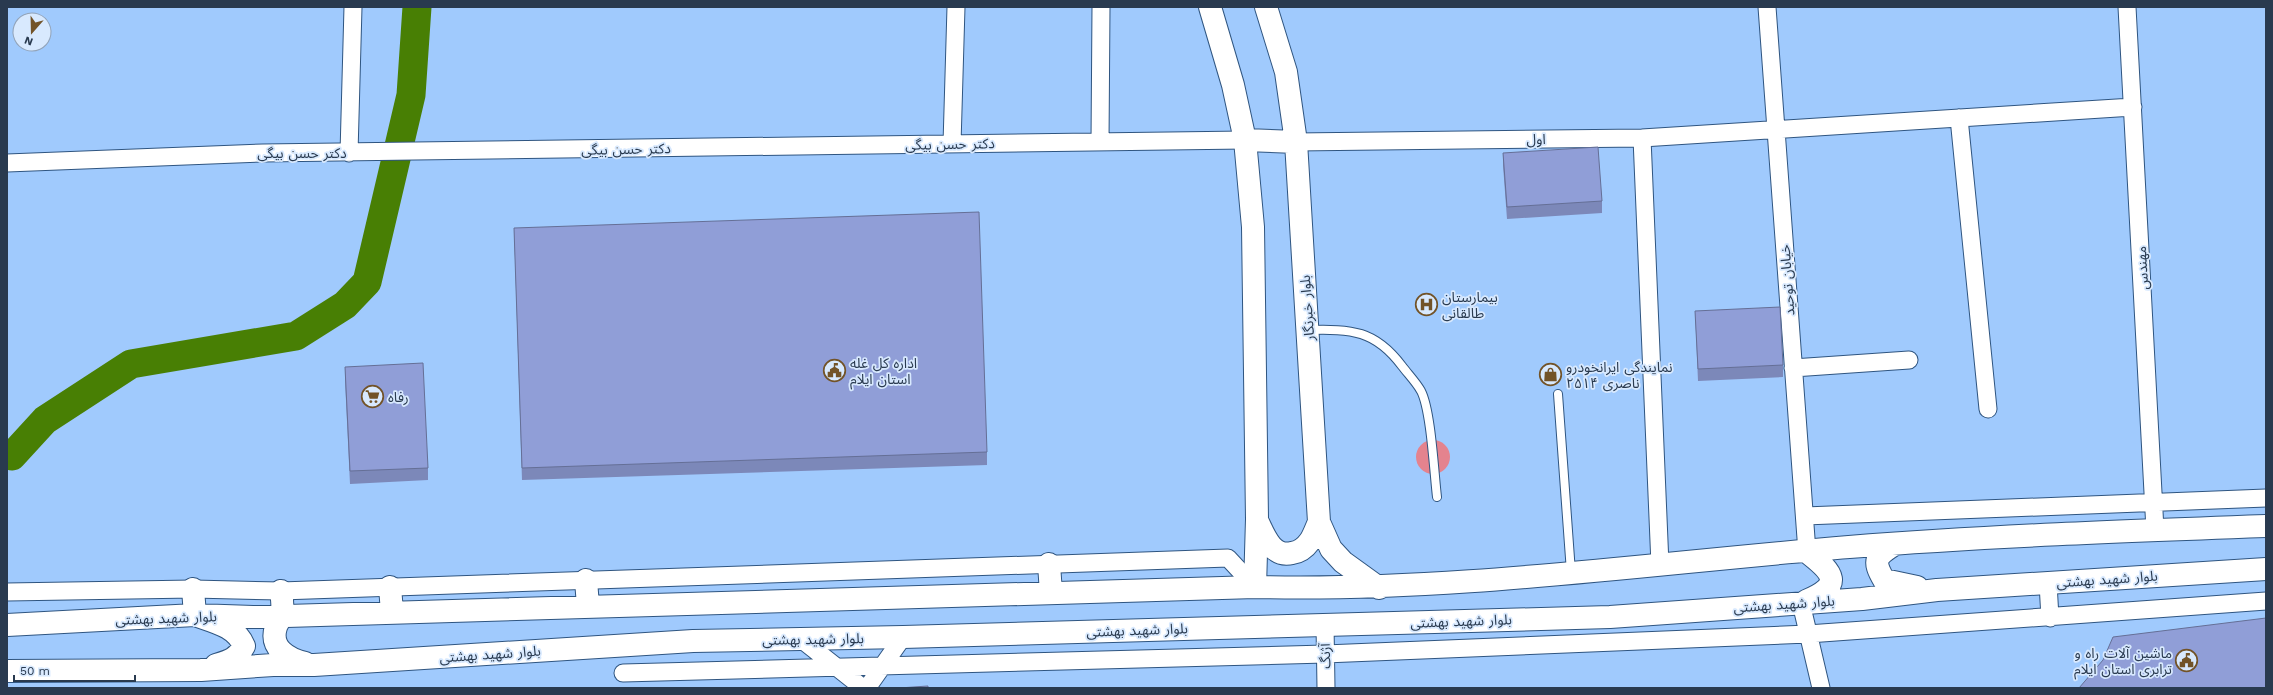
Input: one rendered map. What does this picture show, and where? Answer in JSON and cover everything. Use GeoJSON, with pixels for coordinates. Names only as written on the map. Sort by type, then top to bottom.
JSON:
{"type":"FeatureCollection","features":[{"type":"Feature","properties":{"kind":"main road"},"geometry":{"type":"LineString","coordinates":[[1210,7],[1233,85],[1245,140],[1253,227],[1257,519],[1255,587]]}},
{"type":"Feature","properties":{"kind":"main road","name":"بلوار خبرنگار"},"geometry":{"type":"LineString","coordinates":[[1266,7],[1286,72],[1296,142],[1319,522],[1331,549],[1343,562],[1379,588]]}},
{"type":"Feature","properties":{"kind":"main road"},"geometry":{"type":"LineString","coordinates":[[1245,140],[1296,142]]}},
{"type":"Feature","properties":{"kind":"main road"},"geometry":{"type":"LineString","coordinates":[[1257,519],[1266,540],[1275,551],[1288,554],[1300,552],[1310,542],[1319,522]]}},
{"type":"Feature","properties":{"kind":"main road","name":"بلوار شهید بهشتی"},"geometry":{"type":"LineString","coordinates":[[7,625],[195,615],[282,615],[1255,587],[1379,588],[1895,544],[2155,530],[2266,526]]}},
{"type":"Feature","properties":{"kind":"main road"},"geometry":{"type":"LineString","coordinates":[[1895,544],[1881,553],[1877,559],[1876,567],[1884,580],[1937,590]]}},
{"type":"Feature","properties":{"kind":"main road"},"geometry":{"type":"LineString","coordinates":[[1801,603],[1820,595],[1829,587],[1832,579],[1829,571],[1807,552]]}},
{"type":"Feature","properties":{"kind":"main road"},"geometry":{"type":"LineString","coordinates":[[1049,564],[1051,593]]}},
{"type":"Feature","properties":{"kind":"main road","name":"بلوار شهید بهشتی"},"geometry":{"type":"LineString","coordinates":[[7,671],[201,670],[273,665],[314,665],[693,641],[903,637],[1610,617],[1862,599],[1937,590],[2266,569]]}},
{"type":"Feature","properties":{"kind":"main road"},"geometry":{"type":"LineString","coordinates":[[586,580],[588,606]]}},
{"type":"Feature","properties":{"kind":"main road"},"geometry":{"type":"LineString","coordinates":[[390,587],[392,612]]}},
{"type":"Feature","properties":{"kind":"main road"},"geometry":{"type":"LineString","coordinates":[[193,589],[195,615],[230,628],[240,636],[244,646],[239,655],[230,661],[201,670]]}},
{"type":"Feature","properties":{"kind":"main road"},"geometry":{"type":"LineString","coordinates":[[281,591],[282,615],[276,626],[274,637],[275,644],[293,660],[314,665]]}},
{"type":"Feature","properties":{"kind":"street"},"geometry":{"type":"LineString","coordinates":[[350,153],[353,7]]}},
{"type":"Feature","properties":{"kind":"street"},"geometry":{"type":"LineString","coordinates":[[952,144],[956,7]]}},
{"type":"Feature","properties":{"kind":"street"},"geometry":{"type":"LineString","coordinates":[[1100,142],[1101,7]]}},
{"type":"Feature","properties":{"kind":"street","name":"خیابان توحید"},"geometry":{"type":"LineString","coordinates":[[1766,7],[1807,552]]}},
{"type":"Feature","properties":{"kind":"street","name":"مهندس"},"geometry":{"type":"LineString","coordinates":[[2127,7],[2155,530]]}},
{"type":"Feature","properties":{"kind":"street","name":"اول"},"geometry":{"type":"LineString","coordinates":[[1296,142],[1642,138],[2133,107]]}},
{"type":"Feature","properties":{"kind":"street"},"geometry":{"type":"LineString","coordinates":[[1959,118],[1988,409]]}},
{"type":"Feature","properties":{"kind":"street"},"geometry":{"type":"LineString","coordinates":[[1642,138],[1660,565]]}},
{"type":"Feature","properties":{"kind":"street","name":"دکتر حسن بیگی"},"geometry":{"type":"LineString","coordinates":[[7,163],[262,153],[1245,140]]}},
{"type":"Feature","properties":{"kind":"street"},"geometry":{"type":"LineString","coordinates":[[1793,368],[1909,360]]}},
{"type":"Feature","properties":{"kind":"street"},"geometry":{"type":"LineString","coordinates":[[1805,516],[2154,501],[2266,498]]}},
{"type":"Feature","properties":{"kind":"street"},"geometry":{"type":"LineString","coordinates":[[7,592],[193,589],[281,591],[1228,558],[1255,587]]}},
{"type":"Feature","properties":{"kind":"street"},"geometry":{"type":"LineString","coordinates":[[2048,583],[2050,618]]}},
{"type":"Feature","properties":{"kind":"street"},"geometry":{"type":"LineString","coordinates":[[623,673],[1325,654],[1808,634],[2050,618],[2266,601]]}},
{"type":"Feature","properties":{"kind":"street"},"geometry":{"type":"LineString","coordinates":[[1801,603],[1821,688]]}},
{"type":"Feature","properties":{"kind":"street","name":"آژنگ"},"geometry":{"type":"LineString","coordinates":[[1325,624],[1326,688]]}},
{"type":"Feature","properties":{"kind":"street"},"geometry":{"type":"LineString","coordinates":[[868,688],[903,637]]}},
{"type":"Feature","properties":{"kind":"street"},"geometry":{"type":"LineString","coordinates":[[801,639],[863,688]]}},
{"type":"Feature","properties":{"kind":"lane"},"geometry":{"type":"LineString","coordinates":[[1308,330],[1335,329],[1364,334],[1379,341],[1394,356],[1421,391],[1426,409],[1437,496]]}},
{"type":"Feature","properties":{"kind":"lane"},"geometry":{"type":"LineString","coordinates":[[1558,394],[1571,572]]}},
{"type":"Feature","properties":{"kind":"shaded area"},"geometry":{"type":"Polygon","coordinates":[[[1430,440],[1436,440],[1440,441],[1447,447],[1450,457],[1449,464],[1443,471],[1436,474],[1430,474],[1426,473],[1419,467],[1416,460],[1416,454],[1417,450],[1423,443],[1430,440]]]}},
{"type":"Feature","properties":{"kind":"building"},"geometry":{"type":"Polygon","coordinates":[[[1598,147],[1602,201],[1507,207],[1503,153],[1598,147]]]}},
{"type":"Feature","properties":{"kind":"building"},"geometry":{"type":"Polygon","coordinates":[[[979,212],[987,452],[522,468],[514,228],[979,212]]]}},
{"type":"Feature","properties":{"kind":"building"},"geometry":{"type":"Polygon","coordinates":[[[1780,307],[1783,365],[1698,369],[1695,311],[1780,307]]]}},
{"type":"Feature","properties":{"kind":"building"},"geometry":{"type":"Polygon","coordinates":[[[423,363],[428,468],[350,471],[345,367],[423,363]]]}},
{"type":"Feature","properties":{"kind":"building","name":"ماشین آلات راه و ترابری استان ایلام"},"geometry":{"type":"Polygon","coordinates":[[[2266,618],[2266,688],[2079,688],[2103,660],[2113,637],[2266,618]]]}},
{"type":"Feature","properties":{"kind":"building"},"geometry":{"type":"Polygon","coordinates":[[[928,686],[928,688],[899,688],[928,686]]]}},
{"type":"Feature","properties":{"kind":"waterway"},"geometry":{"type":"LineString","coordinates":[[12,456],[45,420],[131,364],[296,336],[345,305],[367,282],[411,95],[417,7]]}},
{"type":"Feature","properties":{"kind":"place","name":"بیمارستان طالقانی"},"geometry":{"type":"Point","coordinates":[1427,305]}},
{"type":"Feature","properties":{"kind":"place","name":"اداره کل غله استان ایلام"},"geometry":{"type":"Point","coordinates":[835,371]}},
{"type":"Feature","properties":{"kind":"place","name":"نمایندگی ایرانخودرو ناصری ۲۵۱۴"},"geometry":{"type":"Point","coordinates":[1551,375]}},
{"type":"Feature","properties":{"kind":"place","name":"رفاه"},"geometry":{"type":"Point","coordinates":[372,397]}},
{"type":"Feature","properties":{"kind":"place","name":"ماشین آلات راه و ترابری استان ایلام"},"geometry":{"type":"Point","coordinates":[2187,661]}}]}
